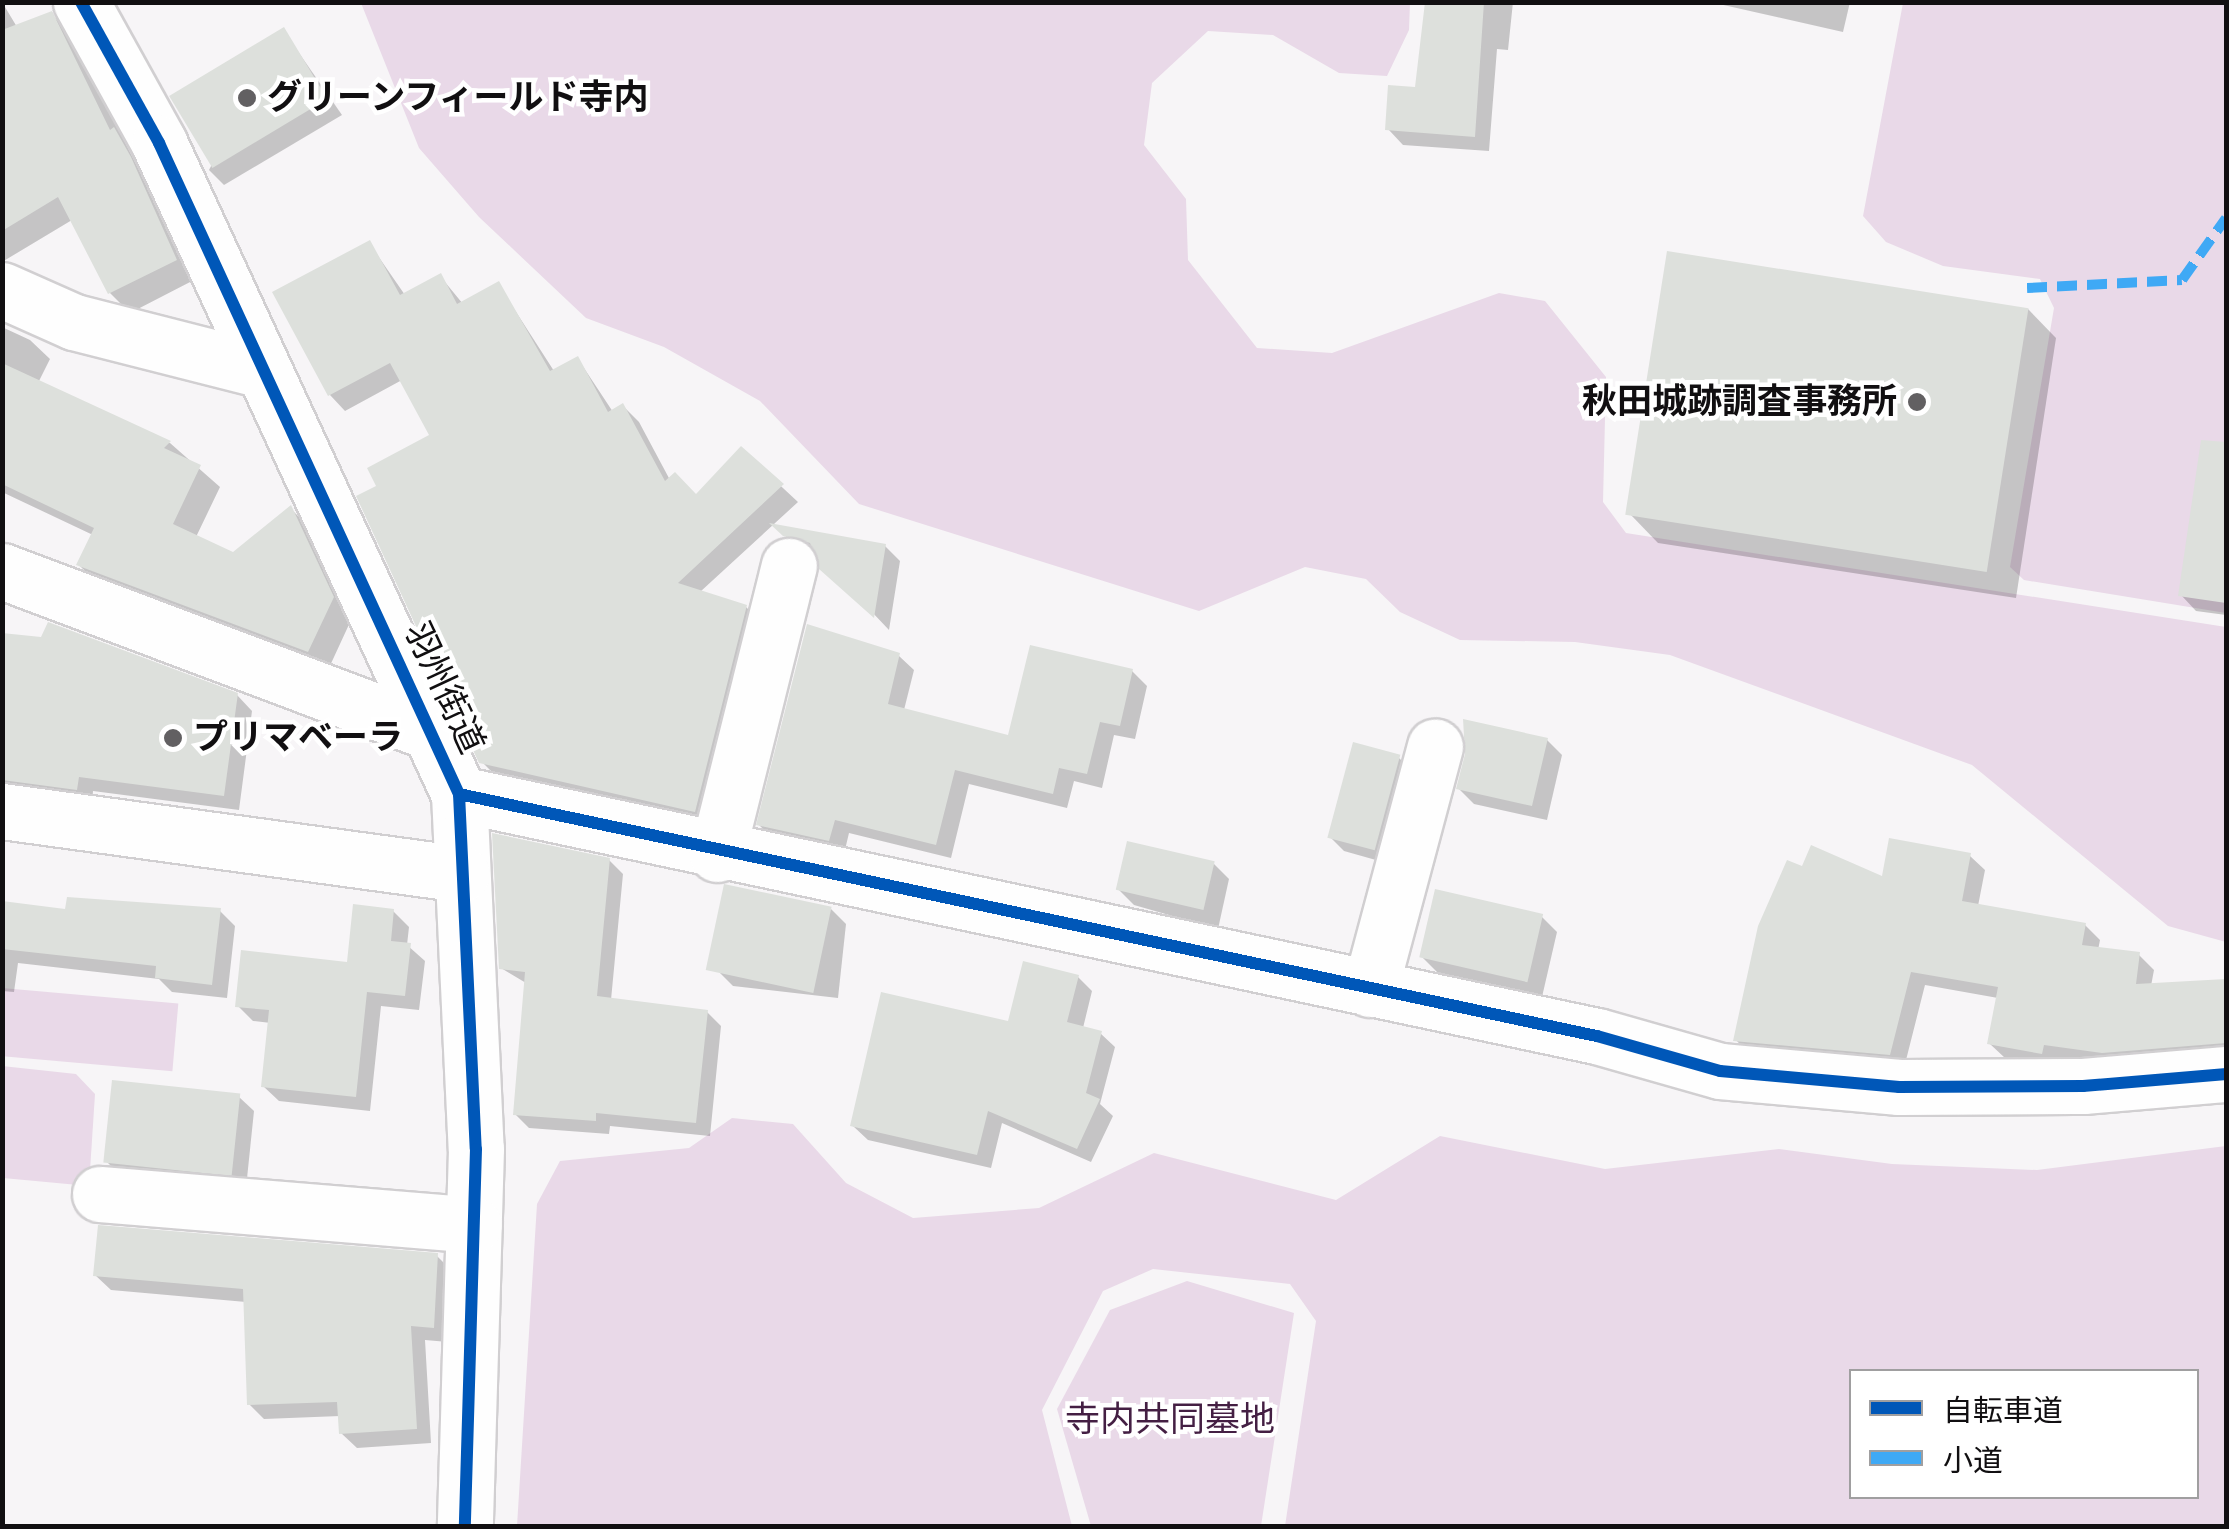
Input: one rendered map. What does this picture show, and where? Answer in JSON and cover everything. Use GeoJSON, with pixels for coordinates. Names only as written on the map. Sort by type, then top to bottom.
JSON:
{"type":"FeatureCollection","features":[{"type":"Feature","properties":{"kind":"street","name":"羽州街道"},"geometry":{"type":"LineString","coordinates":[[82,2],[158,143],[459,794],[474,1225],[465,1526]]}},
{"type":"Feature","properties":{"kind":"street"},"geometry":{"type":"LineString","coordinates":[[2,290],[74,322],[262,370]]}},
{"type":"Feature","properties":{"kind":"street"},"geometry":{"type":"LineString","coordinates":[[717,854],[789,566]]}},
{"type":"Feature","properties":{"kind":"street"},"geometry":{"type":"LineString","coordinates":[[2,571],[434,733]]}},
{"type":"Feature","properties":{"kind":"street"},"geometry":{"type":"LineString","coordinates":[[1370,989],[1435,747]]}},
{"type":"Feature","properties":{"kind":"street"},"geometry":{"type":"LineString","coordinates":[[459,794],[717,854],[1597,1036],[1720,1071],[1899,1087],[2083,1086],[2226,1074]]}},
{"type":"Feature","properties":{"kind":"street"},"geometry":{"type":"LineString","coordinates":[[2,811],[462,874]]}},
{"type":"Feature","properties":{"kind":"street"},"geometry":{"type":"LineString","coordinates":[[100,1194],[474,1225]]}},
{"type":"Feature","properties":{"kind":"green space"},"geometry":{"type":"Polygon","coordinates":[[[361,3],[1410,3],[1409,30],[1387,76],[1339,73],[1273,35],[1208,31],[1152,83],[1144,145],[1186,199],[1188,260],[1257,348],[1332,353],[1499,293],[1545,301],[1606,377],[1603,502],[1626,533],[2226,627],[2226,942],[2168,926],[1972,765],[1670,655],[1575,642],[1460,640],[1400,612],[1366,579],[1305,567],[1199,611],[859,504],[760,401],[664,347],[586,318],[479,217],[419,148],[361,3]]]}},
{"type":"Feature","properties":{"kind":"green space"},"geometry":{"type":"Polygon","coordinates":[[[1903,3],[2226,3],[2226,613],[2024,580],[2010,567],[2054,308],[2040,279],[1943,266],[1886,242],[1863,216],[1903,3]]]}},
{"type":"Feature","properties":{"kind":"green space"},"geometry":{"type":"Polygon","coordinates":[[[2,988],[178,1003],[172,1071],[2,1056],[2,988]]]}},
{"type":"Feature","properties":{"kind":"green space"},"geometry":{"type":"Polygon","coordinates":[[[2,1066],[76,1074],[95,1094],[89,1186],[3,1178],[2,1066]]]}},
{"type":"Feature","properties":{"kind":"green space"},"geometry":{"type":"Polygon","coordinates":[[[732,1118],[793,1124],[846,1183],[913,1218],[1039,1208],[1154,1153],[1336,1200],[1440,1136],[1605,1169],[1779,1149],[1892,1164],[2037,1170],[2226,1146],[2226,1526],[1285,1526],[1316,1321],[1290,1284],[1153,1269],[1103,1291],[1042,1410],[1072,1526],[517,1526],[537,1204],[560,1161],[689,1148],[732,1118]]]}},
{"type":"Feature","properties":{"kind":"green space","name":"寺内共同墓地"},"geometry":{"type":"Polygon","coordinates":[[[1187,1281],[1294,1313],[1261,1526],[1091,1526],[1057,1409],[1110,1310],[1187,1281]]]}},
{"type":"Feature","properties":{"kind":"building"},"geometry":{"type":"Polygon","coordinates":[[[1425,2],[1484,2],[1475,137],[1385,130],[1388,85],[1415,87],[1425,2]]]}},
{"type":"Feature","properties":{"kind":"building"},"geometry":{"type":"Polygon","coordinates":[[[52,11],[110,130],[114,127],[131,157],[177,260],[108,294],[58,197],[2,231],[2,30],[52,11]]]}},
{"type":"Feature","properties":{"kind":"building","name":"グリーンフィールド寺内"},"geometry":{"type":"Polygon","coordinates":[[[284,27],[327,99],[212,168],[169,96],[284,27]]]}},
{"type":"Feature","properties":{"kind":"building"},"geometry":{"type":"Polygon","coordinates":[[[370,240],[400,295],[441,273],[457,304],[499,281],[550,371],[578,356],[608,412],[623,403],[665,481],[675,472],[696,494],[741,446],[784,484],[678,583],[747,605],[695,812],[479,763],[356,496],[376,486],[367,468],[429,435],[390,363],[328,396],[272,292],[370,240]]]}},
{"type":"Feature","properties":{"kind":"building","name":"秋田城跡調査事務所"},"geometry":{"type":"Polygon","coordinates":[[[1667,251],[2028,308],[1987,572],[1625,515],[1667,251]]]}},
{"type":"Feature","properties":{"kind":"building"},"geometry":{"type":"Polygon","coordinates":[[[2,363],[171,441],[164,448],[201,465],[173,524],[233,552],[291,505],[334,597],[308,652],[76,565],[94,528],[2,484],[2,363]]]}},
{"type":"Feature","properties":{"kind":"building"},"geometry":{"type":"Polygon","coordinates":[[[2201,440],[2226,442],[2226,603],[2178,596],[2201,440]]]}},
{"type":"Feature","properties":{"kind":"building"},"geometry":{"type":"Polygon","coordinates":[[[769,523],[886,544],[874,618],[819,569],[810,543],[783,536],[769,523]]]}},
{"type":"Feature","properties":{"kind":"building"},"geometry":{"type":"Polygon","coordinates":[[[48,622],[238,693],[224,796],[79,777],[77,790],[2,780],[2,633],[41,637],[48,622]]]}},
{"type":"Feature","properties":{"kind":"building"},"geometry":{"type":"Polygon","coordinates":[[[807,624],[900,653],[888,704],[1008,735],[1030,645],[1133,669],[1120,726],[1100,722],[1087,774],[1059,768],[1053,794],[955,770],[936,845],[835,820],[829,841],[756,825],[807,624]]]}},
{"type":"Feature","properties":{"kind":"building"},"geometry":{"type":"Polygon","coordinates":[[[1463,719],[1548,738],[1532,806],[1456,789],[1465,754],[1463,719]]]}},
{"type":"Feature","properties":{"kind":"building"},"geometry":{"type":"Polygon","coordinates":[[[1353,742],[1400,755],[1375,850],[1327,838],[1353,742]]]}},
{"type":"Feature","properties":{"kind":"building"},"geometry":{"type":"Polygon","coordinates":[[[492,833],[610,858],[597,996],[708,1010],[696,1123],[596,1113],[596,1121],[513,1115],[525,972],[499,969],[492,833]]]}},
{"type":"Feature","properties":{"kind":"building"},"geometry":{"type":"Polygon","coordinates":[[[1889,838],[1971,853],[1962,901],[2086,923],[2082,945],[2140,952],[2136,984],[2226,979],[2226,1043],[2102,1053],[2044,1045],[2042,1054],[1987,1044],[1998,987],[1911,972],[1890,1055],[1733,1041],[1758,926],[1787,860],[1802,866],[1811,845],[1882,876],[1889,838]]]}},
{"type":"Feature","properties":{"kind":"building"},"geometry":{"type":"Polygon","coordinates":[[[1127,841],[1215,861],[1203,910],[1116,890],[1127,841]]]}},
{"type":"Feature","properties":{"kind":"building"},"geometry":{"type":"Polygon","coordinates":[[[724,884],[832,907],[813,993],[706,970],[724,884]]]}},
{"type":"Feature","properties":{"kind":"building"},"geometry":{"type":"Polygon","coordinates":[[[1435,889],[1543,914],[1527,982],[1419,957],[1435,889]]]}},
{"type":"Feature","properties":{"kind":"building"},"geometry":{"type":"Polygon","coordinates":[[[67,897],[221,908],[212,985],[155,978],[156,966],[2,949],[2,901],[65,909],[67,897]]]}},
{"type":"Feature","properties":{"kind":"building"},"geometry":{"type":"Polygon","coordinates":[[[353,904],[394,909],[391,941],[411,943],[405,996],[367,992],[356,1097],[261,1087],[269,1010],[235,1007],[241,950],[347,962],[353,904]]]}},
{"type":"Feature","properties":{"kind":"building"},"geometry":{"type":"Polygon","coordinates":[[[1023,961],[1079,975],[1067,1022],[1102,1031],[1086,1093],[1100,1099],[1077,1149],[988,1111],[977,1155],[850,1126],[881,992],[1008,1021],[1023,961]]]}},
{"type":"Feature","properties":{"kind":"building"},"geometry":{"type":"Polygon","coordinates":[[[112,1080],[240,1093],[232,1176],[103,1163],[112,1080]]]}},
{"type":"Feature","properties":{"kind":"building"},"geometry":{"type":"Polygon","coordinates":[[[98,1225],[438,1253],[434,1328],[411,1326],[417,1429],[339,1434],[337,1402],[247,1405],[243,1289],[93,1276],[98,1225]]]}},
{"type":"Feature","properties":{"kind":"marked path"},"geometry":{"type":"LineString","coordinates":[[2027,288],[2182,280],[2226,218]]}},
{"type":"Feature","properties":{"kind":"cycle path"},"geometry":{"type":"LineString","coordinates":[[81,2],[159,143],[459,794],[476,1149],[465,1526]]}},
{"type":"Feature","properties":{"kind":"cycle path"},"geometry":{"type":"LineString","coordinates":[[459,794],[1597,1036],[1720,1071],[1899,1087],[2083,1086],[2226,1074]]}},
{"type":"Feature","properties":{"kind":"place","name":"グリーンフィールド寺内"},"geometry":{"type":"Point","coordinates":[247,98]}},
{"type":"Feature","properties":{"kind":"place","name":"秋田城跡調査事務所"},"geometry":{"type":"Point","coordinates":[1917,402]}},
{"type":"Feature","properties":{"kind":"place","name":"プリマベーラ"},"geometry":{"type":"Point","coordinates":[173,738]}}]}
